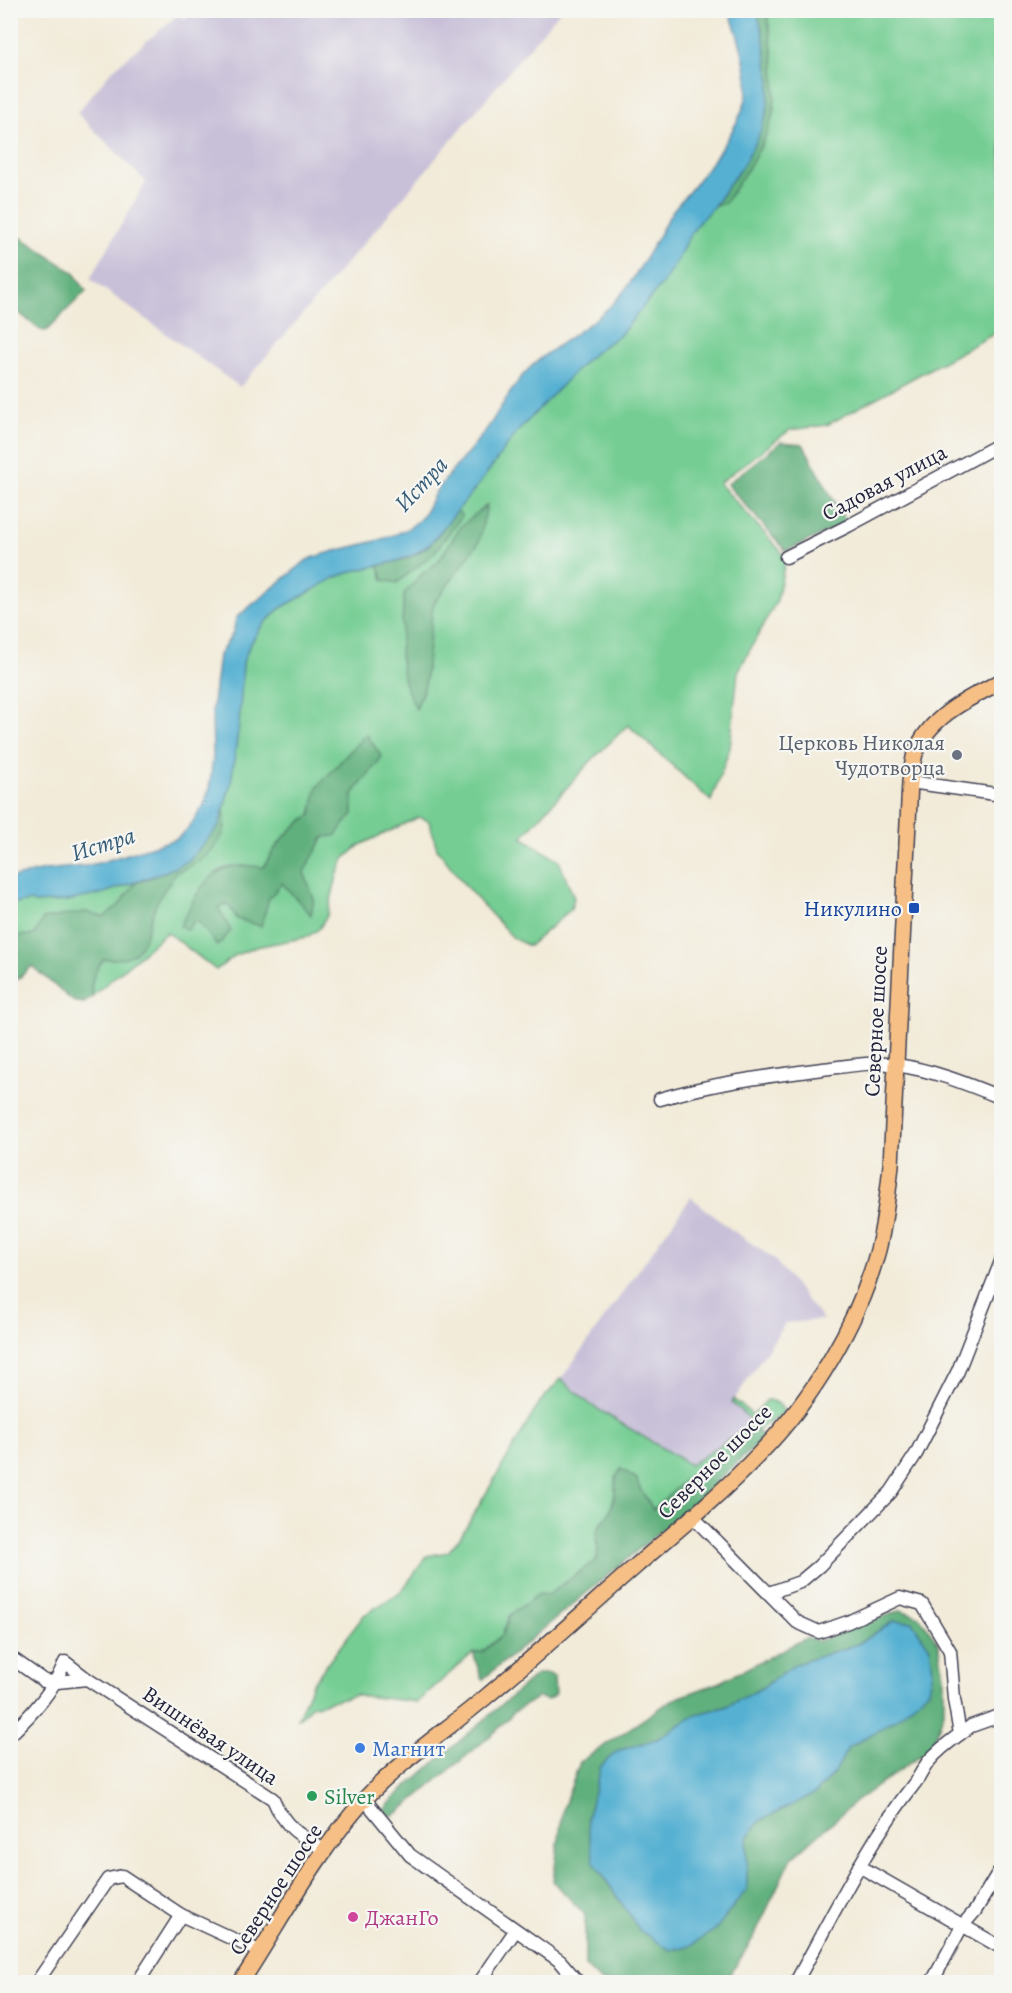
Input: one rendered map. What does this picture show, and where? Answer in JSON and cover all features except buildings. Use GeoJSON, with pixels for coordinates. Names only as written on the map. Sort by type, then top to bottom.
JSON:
{"type":"FeatureCollection","features":[{"type":"Feature","properties":{"kind":"main road","name":"Северное шоссе"},"geometry":{"type":"LineString","coordinates":[[241,1983],[297,1890],[365,1800],[693,1517],[762,1452],[798,1409],[837,1348],[862,1296],[877,1252],[886,1211],[891,1165],[910,782],[915,755],[933,726],[950,711],[1002,681]]}},
{"type":"Feature","properties":{"kind":"street","name":"Садовая улица"},"geometry":{"type":"LineString","coordinates":[[786,556],[848,526],[1002,443]]}},
{"type":"Feature","properties":{"kind":"street"},"geometry":{"type":"LineString","coordinates":[[910,782],[1002,795]]}},
{"type":"Feature","properties":{"kind":"street"},"geometry":{"type":"LineString","coordinates":[[660,1099],[686,1091],[767,1076],[863,1064],[895,1064],[957,1079],[1002,1098]]}},
{"type":"Feature","properties":{"kind":"street"},"geometry":{"type":"LineString","coordinates":[[769,1593],[800,1582],[891,1492],[916,1454],[958,1371],[1002,1259]]}},
{"type":"Feature","properties":{"kind":"street"},"geometry":{"type":"LineString","coordinates":[[693,1517],[797,1622],[819,1632],[848,1622],[900,1598],[922,1604],[950,1651],[960,1734]]}},
{"type":"Feature","properties":{"kind":"street"},"geometry":{"type":"LineString","coordinates":[[10,1658],[44,1681],[87,1679]]}},
{"type":"Feature","properties":{"kind":"street","name":"Вишнёвая улица"},"geometry":{"type":"LineString","coordinates":[[57,1682],[65,1662],[87,1679],[273,1799],[279,1815],[290,1828],[325,1850]]}},
{"type":"Feature","properties":{"kind":"street"},"geometry":{"type":"LineString","coordinates":[[10,1735],[32,1714],[57,1682]]}},
{"type":"Feature","properties":{"kind":"street"},"geometry":{"type":"LineString","coordinates":[[796,1983],[859,1866],[898,1803],[916,1782],[927,1762],[944,1745],[971,1726],[1002,1715]]}},
{"type":"Feature","properties":{"kind":"street"},"geometry":{"type":"LineString","coordinates":[[365,1800],[410,1854],[560,1961],[578,1983]]}},
{"type":"Feature","properties":{"kind":"street"},"geometry":{"type":"LineString","coordinates":[[859,1866],[1002,1948]]}},
{"type":"Feature","properties":{"kind":"street"},"geometry":{"type":"LineString","coordinates":[[932,1983],[962,1926],[975,1911],[998,1873],[1002,1871]]}},
{"type":"Feature","properties":{"kind":"street"},"geometry":{"type":"LineString","coordinates":[[37,1983],[108,1879],[122,1876],[182,1915],[261,1952]]}},
{"type":"Feature","properties":{"kind":"street"},"geometry":{"type":"LineString","coordinates":[[138,1983],[182,1915]]}},
{"type":"Feature","properties":{"kind":"street"},"geometry":{"type":"LineString","coordinates":[[485,1980],[515,1931]]}},
{"type":"Feature","properties":{"kind":"shaded area"},"geometry":{"type":"Polygon","coordinates":[[[193,10],[560,11],[240,387],[90,279],[146,182],[77,113],[111,71],[179,14],[184,19],[193,10]]]}},
{"type":"Feature","properties":{"kind":"shaded area"},"geometry":{"type":"Polygon","coordinates":[[[691,1197],[729,1228],[773,1258],[823,1320],[785,1323],[732,1403],[754,1423],[690,1465],[591,1405],[561,1379],[691,1197]]]}},
{"type":"Feature","properties":{"kind":"green space"},"geometry":{"type":"Polygon","coordinates":[[[757,11],[1001,11],[1001,330],[827,425],[790,430],[719,483],[786,557],[777,600],[738,672],[730,748],[711,801],[628,725],[591,761],[522,837],[559,861],[574,898],[571,909],[529,946],[514,939],[468,889],[437,849],[429,821],[419,817],[360,845],[344,859],[337,876],[327,916],[319,929],[307,937],[256,947],[236,955],[216,970],[167,932],[84,1003],[73,1001],[32,966],[11,985],[11,904],[31,901],[34,903],[68,901],[136,883],[219,826],[231,782],[239,724],[243,663],[249,646],[261,627],[279,609],[334,578],[353,571],[394,562],[446,522],[479,484],[517,432],[551,395],[585,361],[619,336],[631,322],[679,257],[698,223],[727,188],[763,35],[757,11]]]}},
{"type":"Feature","properties":{"kind":"green space"},"geometry":{"type":"Polygon","coordinates":[[[757,11],[767,11],[775,75],[773,113],[765,137],[746,171],[725,203],[714,206],[744,163],[765,57],[757,11]]]}},
{"type":"Feature","properties":{"kind":"green space"},"geometry":{"type":"Polygon","coordinates":[[[21,237],[74,273],[86,291],[46,331],[40,330],[11,306],[11,247],[21,237]]]}},
{"type":"Feature","properties":{"kind":"green space"},"geometry":{"type":"Polygon","coordinates":[[[781,442],[803,444],[846,523],[786,551],[727,484],[781,442]]]}},
{"type":"Feature","properties":{"kind":"green space"},"geometry":{"type":"Polygon","coordinates":[[[487,505],[479,542],[433,605],[425,685],[416,709],[404,683],[400,654],[404,594],[422,574],[438,562],[460,527],[487,505]]]}},
{"type":"Feature","properties":{"kind":"green space"},"geometry":{"type":"Polygon","coordinates":[[[457,510],[462,516],[434,553],[397,583],[383,580],[379,565],[407,558],[426,548],[457,510]]]}},
{"type":"Feature","properties":{"kind":"green space"},"geometry":{"type":"Polygon","coordinates":[[[366,734],[382,757],[353,794],[353,814],[335,836],[324,837],[304,872],[314,899],[311,915],[282,883],[269,898],[261,926],[237,919],[228,904],[218,907],[231,931],[217,946],[199,922],[193,922],[188,930],[180,926],[201,888],[216,873],[236,866],[264,867],[283,838],[311,815],[317,787],[366,734]]]}},
{"type":"Feature","properties":{"kind":"green space"},"geometry":{"type":"Polygon","coordinates":[[[223,807],[225,827],[223,835],[206,856],[192,866],[176,872],[158,901],[142,945],[137,951],[119,959],[104,959],[92,981],[93,997],[84,1003],[73,1001],[32,966],[11,985],[11,936],[34,935],[43,919],[86,912],[104,917],[119,905],[136,883],[188,861],[219,826],[223,807]]]}},
{"type":"Feature","properties":{"kind":"green space"},"geometry":{"type":"Polygon","coordinates":[[[561,1379],[591,1405],[690,1465],[754,1423],[732,1403],[733,1399],[753,1415],[767,1400],[778,1404],[784,1413],[716,1458],[652,1510],[643,1493],[615,1477],[615,1497],[608,1516],[601,1523],[596,1541],[599,1550],[596,1560],[548,1595],[539,1594],[509,1616],[503,1634],[482,1652],[473,1653],[417,1702],[355,1695],[311,1706],[297,1720],[312,1684],[364,1615],[401,1592],[427,1556],[448,1552],[461,1536],[540,1402],[561,1379]]]}},
{"type":"Feature","properties":{"kind":"green space"},"geometry":{"type":"Polygon","coordinates":[[[756,1430],[764,1438],[687,1509],[482,1680],[473,1653],[482,1652],[503,1634],[509,1616],[539,1594],[548,1595],[596,1560],[597,1531],[610,1511],[615,1481],[621,1469],[637,1479],[639,1487],[653,1510],[688,1477],[756,1430]]]}},
{"type":"Feature","properties":{"kind":"green space"},"geometry":{"type":"Polygon","coordinates":[[[901,1610],[920,1617],[938,1643],[944,1675],[944,1712],[931,1748],[855,1802],[790,1860],[755,1935],[726,1982],[601,1982],[585,1966],[585,1915],[553,1881],[563,1809],[580,1762],[672,1700],[720,1682],[806,1638],[819,1641],[901,1610]],[[894,1621],[858,1644],[796,1664],[760,1689],[725,1707],[697,1714],[657,1739],[617,1751],[747,1889],[747,1839],[759,1821],[816,1793],[836,1770],[848,1748],[895,1720],[894,1621]]]}},
{"type":"Feature","properties":{"kind":"green space"},"geometry":{"type":"Polygon","coordinates":[[[546,1673],[554,1676],[555,1695],[547,1700],[538,1697],[514,1712],[495,1732],[399,1812],[391,1816],[383,1811],[395,1797],[536,1675],[546,1673]]]}},
{"type":"Feature","properties":{"kind":"water"},"geometry":{"type":"Polygon","coordinates":[[[729,11],[757,11],[770,83],[767,112],[758,138],[744,163],[714,206],[698,223],[663,283],[619,336],[585,361],[517,432],[479,484],[430,544],[413,555],[394,562],[353,571],[334,578],[279,609],[261,627],[249,646],[243,663],[239,724],[231,782],[219,826],[188,861],[167,871],[101,894],[67,901],[34,903],[31,901],[11,904],[11,878],[44,870],[102,862],[176,839],[188,829],[204,805],[209,790],[213,757],[212,711],[219,655],[233,633],[236,618],[307,560],[380,540],[407,529],[418,521],[437,490],[486,430],[524,374],[543,356],[596,319],[625,289],[672,212],[726,141],[744,105],[747,94],[747,75],[729,11]]]}},
{"type":"Feature","properties":{"kind":"water"},"geometry":{"type":"Polygon","coordinates":[[[894,1621],[912,1622],[930,1648],[933,1671],[929,1690],[895,1720],[848,1748],[836,1770],[816,1793],[759,1821],[747,1839],[747,1889],[715,1930],[690,1946],[670,1950],[640,1931],[594,1862],[587,1819],[601,1766],[617,1751],[657,1739],[697,1714],[725,1707],[760,1689],[796,1664],[858,1644],[894,1621]]]}},
{"type":"Feature","properties":{"kind":"place","name":"Церковь Николая Чудотворца"},"geometry":{"type":"Point","coordinates":[957,755]}},
{"type":"Feature","properties":{"kind":"place","name":"Никулино"},"geometry":{"type":"Point","coordinates":[914,908]}},
{"type":"Feature","properties":{"kind":"place","name":"Магнит"},"geometry":{"type":"Point","coordinates":[360,1748]}},
{"type":"Feature","properties":{"kind":"place","name":"Silver"},"geometry":{"type":"Point","coordinates":[312,1796]}},
{"type":"Feature","properties":{"kind":"place","name":"ДжанГо"},"geometry":{"type":"Point","coordinates":[353,1917]}},
{"type":"Feature","properties":{"kind":"water label","name":"Истра"},"geometry":{"type":"Point","coordinates":[421,484]}},
{"type":"Feature","properties":{"kind":"water label","name":"Истра"},"geometry":{"type":"Point","coordinates":[103,844]}}]}
